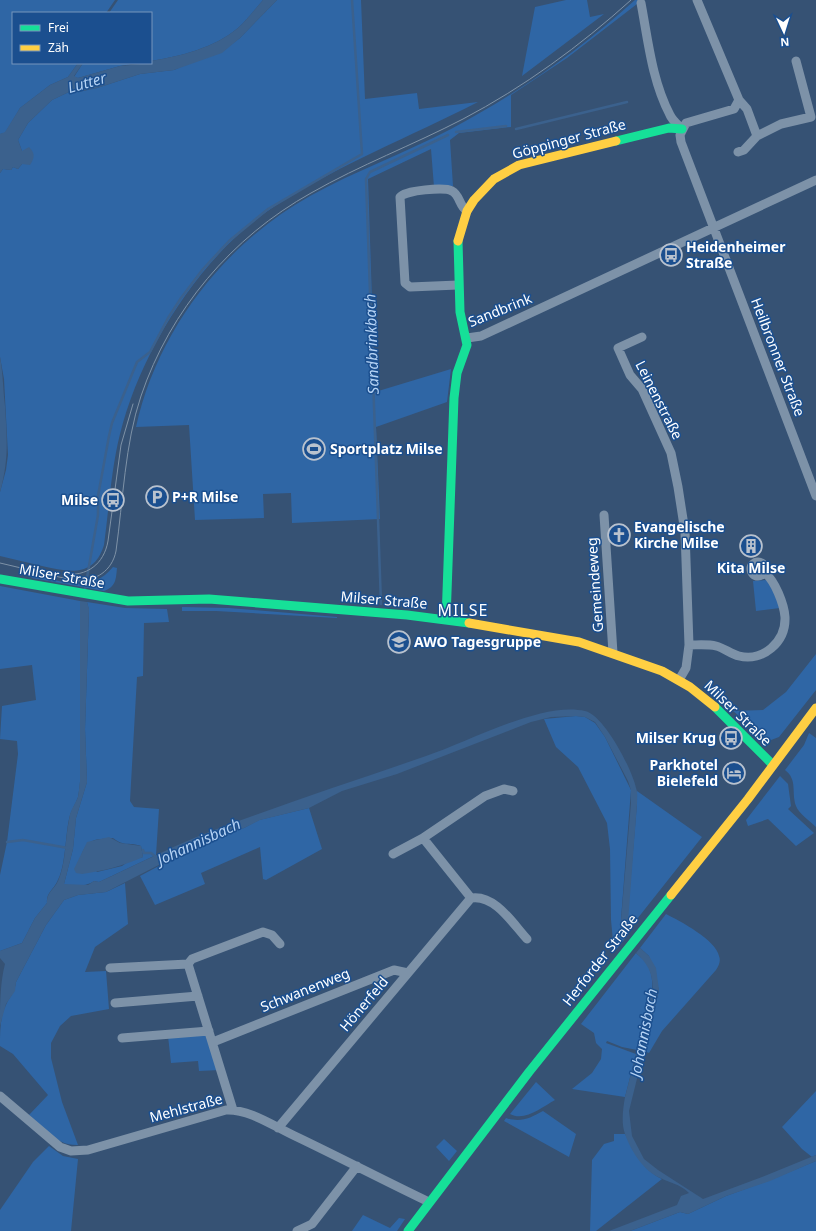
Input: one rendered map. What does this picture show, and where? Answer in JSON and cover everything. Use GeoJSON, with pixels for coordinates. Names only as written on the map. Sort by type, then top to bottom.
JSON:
{"type":"FeatureCollection","features":[{"type":"Feature","properties":{"kind":"main road","name":"Göppinger Straße"},"geometry":{"type":"LineString","coordinates":[[467,338],[460,312],[458,285],[458,242],[467,210],[474,200],[494,179],[519,165],[669,128],[682,129]]}},
{"type":"Feature","properties":{"kind":"main road","name":"Sandbrink"},"geometry":{"type":"LineString","coordinates":[[446,620],[454,398],[457,373],[467,346],[467,338]]}},
{"type":"Feature","properties":{"kind":"main road","name":"Milser Straße"},"geometry":{"type":"LineString","coordinates":[[0,579],[75,593],[134,601],[209,599],[446,620],[568,640],[613,653],[662,671],[679,680],[707,699],[773,765]]}},
{"type":"Feature","properties":{"kind":"main road","name":"Herforder Straße"},"geometry":{"type":"LineString","coordinates":[[408,1231],[429,1202],[625,951],[738,810],[816,708]]}},
{"type":"Feature","properties":{"kind":"street"},"geometry":{"type":"LineString","coordinates":[[697,0],[739,100],[746,109],[758,136]]}},
{"type":"Feature","properties":{"kind":"street"},"geometry":{"type":"LineString","coordinates":[[641,3],[654,71],[670,116],[682,129]]}},
{"type":"Feature","properties":{"kind":"street"},"geometry":{"type":"LineString","coordinates":[[738,152],[744,150],[758,136],[781,124],[811,117],[796,60]]}},
{"type":"Feature","properties":{"kind":"street"},"geometry":{"type":"LineString","coordinates":[[714,228],[681,142],[680,135],[686,123],[734,109],[739,100]]}},
{"type":"Feature","properties":{"kind":"street","name":"Sandbrink"},"geometry":{"type":"LineString","coordinates":[[467,338],[481,336],[816,180]]}},
{"type":"Feature","properties":{"kind":"street"},"geometry":{"type":"LineString","coordinates":[[458,285],[410,287],[405,283],[400,197],[407,192],[448,189],[456,193],[463,208],[467,210]]}},
{"type":"Feature","properties":{"kind":"street","name":"Heilbronner Straße"},"geometry":{"type":"LineString","coordinates":[[714,228],[816,496]]}},
{"type":"Feature","properties":{"kind":"street","name":"Leinenstraße"},"geometry":{"type":"LineString","coordinates":[[642,337],[618,348],[630,375],[642,389],[672,460],[685,532],[689,645],[686,668],[679,680]]}},
{"type":"Feature","properties":{"kind":"street","name":"Gemeindeweg"},"geometry":{"type":"LineString","coordinates":[[604,516],[613,653]]}},
{"type":"Feature","properties":{"kind":"street"},"geometry":{"type":"LineString","coordinates":[[689,645],[715,646],[735,655],[748,657],[763,654],[773,647],[783,631],[785,616],[772,582],[765,572]]}},
{"type":"Feature","properties":{"kind":"street"},"geometry":{"type":"LineString","coordinates":[[393,854],[423,838],[485,796],[504,789],[513,791]]}},
{"type":"Feature","properties":{"kind":"street"},"geometry":{"type":"LineString","coordinates":[[423,838],[470,898],[495,904],[527,939]]}},
{"type":"Feature","properties":{"kind":"street","name":"Hönerfeld"},"geometry":{"type":"LineString","coordinates":[[278,1128],[470,898]]}},
{"type":"Feature","properties":{"kind":"street"},"geometry":{"type":"LineString","coordinates":[[188,964],[192,959],[263,932],[272,935],[280,944]]}},
{"type":"Feature","properties":{"kind":"street"},"geometry":{"type":"LineString","coordinates":[[110,968],[177,963],[188,964]]}},
{"type":"Feature","properties":{"kind":"street"},"geometry":{"type":"LineString","coordinates":[[188,964],[233,1110]]}},
{"type":"Feature","properties":{"kind":"street","name":"Schwanenweg"},"geometry":{"type":"LineString","coordinates":[[213,1042],[394,970],[408,973]]}},
{"type":"Feature","properties":{"kind":"street"},"geometry":{"type":"LineString","coordinates":[[115,1003],[198,996]]}},
{"type":"Feature","properties":{"kind":"street"},"geometry":{"type":"LineString","coordinates":[[122,1038],[209,1031]]}},
{"type":"Feature","properties":{"kind":"street","name":"Mehlstraße"},"geometry":{"type":"LineString","coordinates":[[0,1096],[60,1147],[71,1151],[88,1150],[226,1110],[233,1110],[278,1128],[429,1202]]}},
{"type":"Feature","properties":{"kind":"street"},"geometry":{"type":"LineString","coordinates":[[297,1231],[312,1224],[357,1166]]}},
{"type":"Feature","properties":{"kind":"shaded area"},"geometry":{"type":"Polygon","coordinates":[[[0,0],[115,0],[107,12],[12,12],[12,64],[77,64],[68,77],[50,85],[20,108],[5,133],[0,134],[0,0]]]}},
{"type":"Feature","properties":{"kind":"shaded area"},"geometry":{"type":"Polygon","coordinates":[[[118,0],[263,0],[248,18],[229,35],[197,50],[174,57],[152,61],[152,12],[110,12],[118,0]]]}},
{"type":"Feature","properties":{"kind":"shaded area"},"geometry":{"type":"Polygon","coordinates":[[[277,0],[361,0],[365,99],[417,93],[419,109],[478,102],[349,164],[275,206],[248,226],[223,250],[199,277],[178,306],[159,338],[143,370],[130,402],[120,434],[114,461],[104,545],[100,556],[94,563],[87,568],[71,571],[0,556],[0,492],[6,470],[8,455],[4,379],[0,357],[0,173],[3,169],[11,170],[13,167],[18,169],[22,164],[22,151],[18,140],[28,123],[52,100],[71,91],[78,92],[97,88],[140,74],[174,70],[232,44],[240,38],[277,0]]]}},
{"type":"Feature","properties":{"kind":"shaded area"},"geometry":{"type":"Polygon","coordinates":[[[566,0],[587,0],[590,17],[604,14],[522,76],[535,7],[566,0]]]}},
{"type":"Feature","properties":{"kind":"shaded area"},"geometry":{"type":"Polygon","coordinates":[[[635,0],[641,0],[637,1],[637,4],[567,58],[511,95],[511,127],[459,133],[450,140],[453,186],[434,187],[431,149],[368,179],[375,392],[451,369],[447,402],[376,427],[380,519],[292,523],[291,493],[263,494],[264,518],[195,520],[189,425],[136,427],[146,391],[160,357],[178,324],[199,294],[223,265],[249,239],[279,216],[310,196],[345,178],[451,129],[524,86],[592,37],[635,0]]]}},
{"type":"Feature","properties":{"kind":"shaded area"},"geometry":{"type":"Polygon","coordinates":[[[82,64],[131,64],[78,78],[74,77],[82,64]]]}},
{"type":"Feature","properties":{"kind":"shaded area"},"geometry":{"type":"Polygon","coordinates":[[[113,567],[117,568],[115,582],[111,587],[104,591],[32,578],[30,576],[30,573],[74,584],[85,583],[95,581],[104,576],[113,567]]]}},
{"type":"Feature","properties":{"kind":"shaded area"},"geometry":{"type":"Polygon","coordinates":[[[753,581],[769,581],[780,608],[756,611],[753,581]]]}},
{"type":"Feature","properties":{"kind":"shaded area"},"geometry":{"type":"Polygon","coordinates":[[[0,586],[80,601],[80,782],[78,797],[69,819],[62,868],[55,885],[49,894],[47,903],[35,918],[22,943],[0,951],[0,875],[7,842],[18,754],[17,741],[0,739],[2,706],[36,700],[32,665],[0,669],[0,586]]]}},
{"type":"Feature","properties":{"kind":"shaded area"},"geometry":{"type":"Polygon","coordinates":[[[87,602],[125,608],[167,609],[169,622],[144,623],[143,676],[137,677],[130,801],[134,807],[159,809],[156,855],[99,882],[94,881],[84,885],[72,886],[64,884],[73,849],[76,818],[87,782],[85,729],[89,610],[87,602]],[[113,838],[89,842],[81,856],[97,872],[122,866],[129,861],[143,857],[141,846],[117,841],[113,838]]]}},
{"type":"Feature","properties":{"kind":"shaded area"},"geometry":{"type":"Polygon","coordinates":[[[182,607],[229,608],[337,618],[216,611],[182,611],[182,607]]]}},
{"type":"Feature","properties":{"kind":"shaded area"},"geometry":{"type":"Polygon","coordinates":[[[816,654],[816,690],[779,737],[771,740],[766,738],[733,711],[763,710],[786,692],[816,654]]]}},
{"type":"Feature","properties":{"kind":"shaded area"},"geometry":{"type":"Polygon","coordinates":[[[576,716],[585,717],[595,723],[605,737],[631,790],[620,932],[624,940],[614,952],[611,920],[610,849],[607,823],[578,767],[556,747],[544,719],[576,716]]]}},
{"type":"Feature","properties":{"kind":"shaded area"},"geometry":{"type":"Polygon","coordinates":[[[809,733],[816,738],[816,827],[797,809],[792,778],[785,770],[804,745],[809,733]]]}},
{"type":"Feature","properties":{"kind":"shaded area"},"geometry":{"type":"Polygon","coordinates":[[[780,776],[788,784],[791,806],[788,809],[814,833],[796,846],[768,819],[748,826],[746,820],[780,776]]]}},
{"type":"Feature","properties":{"kind":"shaded area"},"geometry":{"type":"Polygon","coordinates":[[[637,791],[702,837],[626,933],[637,804],[637,791]]]}},
{"type":"Feature","properties":{"kind":"shaded area"},"geometry":{"type":"Polygon","coordinates":[[[309,808],[322,849],[266,880],[263,879],[260,847],[201,873],[205,884],[155,905],[140,876],[219,834],[244,828],[259,820],[309,808]]]}},
{"type":"Feature","properties":{"kind":"shaded area"},"geometry":{"type":"Polygon","coordinates":[[[125,883],[128,924],[95,947],[85,972],[106,971],[109,1009],[71,1016],[60,1026],[51,1043],[51,1058],[62,1102],[78,1145],[71,1145],[57,1140],[29,1115],[48,1095],[13,1054],[0,1046],[1,1020],[16,982],[46,925],[64,900],[78,895],[106,892],[125,883]]]}},
{"type":"Feature","properties":{"kind":"shaded area"},"geometry":{"type":"Polygon","coordinates":[[[666,914],[688,926],[705,938],[716,950],[720,961],[716,970],[662,1031],[649,1053],[644,1051],[659,990],[649,956],[640,948],[666,914]]]}},
{"type":"Feature","properties":{"kind":"shaded area"},"geometry":{"type":"Polygon","coordinates":[[[636,953],[647,964],[651,973],[652,984],[650,1007],[637,1050],[622,1047],[607,1041],[606,1043],[636,1054],[625,1097],[572,1089],[592,1073],[601,1059],[602,1049],[596,1043],[594,1033],[581,1024],[636,953]]]}},
{"type":"Feature","properties":{"kind":"shaded area"},"geometry":{"type":"Polygon","coordinates":[[[209,1033],[220,1070],[199,1071],[198,1061],[171,1063],[168,1036],[209,1033]]]}},
{"type":"Feature","properties":{"kind":"shaded area"},"geometry":{"type":"Polygon","coordinates":[[[536,1082],[555,1100],[539,1110],[527,1115],[516,1116],[510,1114],[536,1082]]]}},
{"type":"Feature","properties":{"kind":"shaded area"},"geometry":{"type":"Polygon","coordinates":[[[816,1091],[816,1155],[812,1157],[802,1149],[782,1127],[816,1091]]]}},
{"type":"Feature","properties":{"kind":"shaded area"},"geometry":{"type":"Polygon","coordinates":[[[543,1111],[576,1134],[569,1157],[504,1121],[506,1118],[516,1120],[525,1119],[543,1111]]]}},
{"type":"Feature","properties":{"kind":"shaded area"},"geometry":{"type":"Polygon","coordinates":[[[614,1134],[625,1134],[636,1154],[645,1166],[662,1179],[596,1231],[590,1231],[592,1160],[604,1144],[614,1141],[614,1134]]]}},
{"type":"Feature","properties":{"kind":"shaded area"},"geometry":{"type":"Polygon","coordinates":[[[444,1139],[457,1151],[449,1161],[436,1147],[444,1139]]]}},
{"type":"Feature","properties":{"kind":"shaded area"},"geometry":{"type":"Polygon","coordinates":[[[49,1146],[63,1156],[78,1159],[71,1231],[0,1231],[0,1210],[33,1162],[49,1146]]]}},
{"type":"Feature","properties":{"kind":"shaded area"},"geometry":{"type":"Polygon","coordinates":[[[816,1161],[816,1231],[630,1231],[680,1212],[688,1214],[726,1196],[816,1161]]]}},
{"type":"Feature","properties":{"kind":"shaded area"},"geometry":{"type":"Polygon","coordinates":[[[363,1215],[390,1228],[399,1218],[405,1219],[397,1231],[352,1231],[363,1215]]]}},
{"type":"Feature","properties":{"kind":"water","name":"Lutter"},"geometry":{"type":"Polygon","coordinates":[[[263,0],[277,0],[240,38],[222,53],[174,70],[140,74],[97,88],[78,92],[71,91],[52,100],[28,123],[18,140],[22,151],[29,147],[34,155],[30,165],[22,164],[18,169],[13,167],[11,170],[3,169],[0,173],[0,134],[5,132],[20,108],[50,85],[68,77],[77,64],[82,64],[74,76],[78,78],[120,66],[152,64],[152,61],[174,57],[208,46],[229,35],[248,18],[263,0]]]}},
{"type":"Feature","properties":{"kind":"water"},"geometry":{"type":"Polygon","coordinates":[[[0,357],[7,439],[5,469],[0,492],[0,357]]]}},
{"type":"Feature","properties":{"kind":"water","name":"Johannisbach"},"geometry":{"type":"Polygon","coordinates":[[[80,601],[87,602],[89,609],[85,729],[87,782],[76,818],[73,849],[64,884],[88,885],[94,881],[99,882],[217,829],[443,750],[506,724],[527,717],[568,709],[585,711],[600,722],[623,756],[637,792],[627,935],[624,940],[620,932],[631,790],[628,781],[605,737],[595,722],[585,717],[551,717],[531,722],[397,774],[342,791],[309,808],[260,820],[244,828],[219,834],[106,892],[78,895],[64,900],[46,925],[16,982],[15,991],[6,1004],[0,1026],[1,987],[5,964],[0,958],[0,951],[22,943],[35,918],[47,903],[48,897],[61,874],[71,810],[78,797],[80,782],[80,601]]]}},
{"type":"Feature","properties":{"kind":"water"},"geometry":{"type":"Polygon","coordinates":[[[109,837],[120,843],[141,846],[143,857],[105,870],[82,874],[76,873],[74,869],[87,842],[109,837]]]}},
{"type":"Feature","properties":{"kind":"water","name":"Johannisbach"},"geometry":{"type":"Polygon","coordinates":[[[640,948],[649,956],[656,968],[659,990],[629,1111],[632,1136],[644,1159],[658,1170],[703,1199],[816,1155],[816,1161],[770,1181],[726,1196],[688,1214],[680,1212],[630,1231],[609,1231],[677,1205],[681,1196],[689,1193],[678,1185],[651,1173],[641,1163],[627,1140],[623,1125],[625,1097],[653,988],[652,977],[649,969],[636,953],[640,948]]]}},
{"type":"Feature","properties":{"kind":"waterway"},"geometry":{"type":"LineString","coordinates":[[85,589],[98,515],[98,496],[109,436],[112,423],[137,362],[150,352],[168,318],[181,298],[203,269],[229,241],[268,209],[362,154],[352,0]]}},
{"type":"Feature","properties":{"kind":"waterway","name":"Sandbrinkbach"},"geometry":{"type":"LineString","coordinates":[[516,129],[627,102]]}},
{"type":"Feature","properties":{"kind":"waterway","name":"Sandbrinkbach"},"geometry":{"type":"LineString","coordinates":[[456,132],[506,126]]}},
{"type":"Feature","properties":{"kind":"waterway","name":"Sandbrinkbach"},"geometry":{"type":"LineString","coordinates":[[381,604],[366,179],[370,172],[448,135]]}},
{"type":"Feature","properties":{"kind":"waterway"},"geometry":{"type":"LineString","coordinates":[[7,842],[23,840],[68,848]]}},
{"type":"Feature","properties":{"kind":"waterway","name":"Johannisbach"},"geometry":{"type":"LineString","coordinates":[[143,850],[144,853],[151,853],[156,857]]}},
{"type":"Feature","properties":{"kind":"tram line"},"geometry":{"type":"LineString","coordinates":[[0,563],[76,581],[83,581],[96,577],[102,574],[111,564],[116,551],[131,433],[141,396],[153,364],[169,334],[207,279],[230,254],[255,231],[282,211],[311,193],[367,164],[486,107],[551,65],[592,34],[631,0]]}},
{"type":"Feature","properties":{"kind":"tram line"},"geometry":{"type":"LineString","coordinates":[[64,574],[87,571],[98,562],[106,549],[121,445],[133,404]]}},
{"type":"Feature","properties":{"kind":"traffic: fast"},"geometry":{"type":"LineString","coordinates":[[616,141],[669,128],[682,129]]}},
{"type":"Feature","properties":{"kind":"traffic: fast"},"geometry":{"type":"LineString","coordinates":[[446,620],[454,398],[457,373],[467,345],[460,312],[458,241]]}},
{"type":"Feature","properties":{"kind":"traffic: fast"},"geometry":{"type":"LineString","coordinates":[[0,579],[128,601],[209,599],[407,615],[469,623]]}},
{"type":"Feature","properties":{"kind":"traffic: fast"},"geometry":{"type":"LineString","coordinates":[[715,707],[773,765]]}},
{"type":"Feature","properties":{"kind":"traffic: fast"},"geometry":{"type":"LineString","coordinates":[[408,1231],[529,1072],[671,895]]}},
{"type":"Feature","properties":{"kind":"traffic: slow"},"geometry":{"type":"LineString","coordinates":[[458,241],[467,211],[474,200],[494,179],[519,165],[616,141]]}},
{"type":"Feature","properties":{"kind":"traffic: slow"},"geometry":{"type":"LineString","coordinates":[[469,623],[579,642],[662,671],[690,687],[715,707]]}},
{"type":"Feature","properties":{"kind":"traffic: slow"},"geometry":{"type":"LineString","coordinates":[[671,895],[748,799],[816,708]]}},
{"type":"Feature","properties":{"kind":"place","name":"Heidenheimer Straße"},"geometry":{"type":"Point","coordinates":[671,255]}},
{"type":"Feature","properties":{"kind":"place","name":"Sportplatz Milse"},"geometry":{"type":"Point","coordinates":[314,449]}},
{"type":"Feature","properties":{"kind":"place","name":"P+R Milse"},"geometry":{"type":"Point","coordinates":[157,497]}},
{"type":"Feature","properties":{"kind":"place","name":"Milse"},"geometry":{"type":"Point","coordinates":[113,500]}},
{"type":"Feature","properties":{"kind":"place","name":"Evangelische Kirche Milse"},"geometry":{"type":"Point","coordinates":[619,535]}},
{"type":"Feature","properties":{"kind":"place","name":"Kita Milse"},"geometry":{"type":"Point","coordinates":[751,546]}},
{"type":"Feature","properties":{"kind":"place","name":"AWO Tagesgruppe"},"geometry":{"type":"Point","coordinates":[399,642]}},
{"type":"Feature","properties":{"kind":"place","name":"Milser Krug"},"geometry":{"type":"Point","coordinates":[731,738]}},
{"type":"Feature","properties":{"kind":"place","name":"Parkhotel Bielefeld"},"geometry":{"type":"Point","coordinates":[734,773]}},
{"type":"Feature","properties":{"kind":"district","name":"MILSE"},"geometry":{"type":"Point","coordinates":[463,610]}}]}
